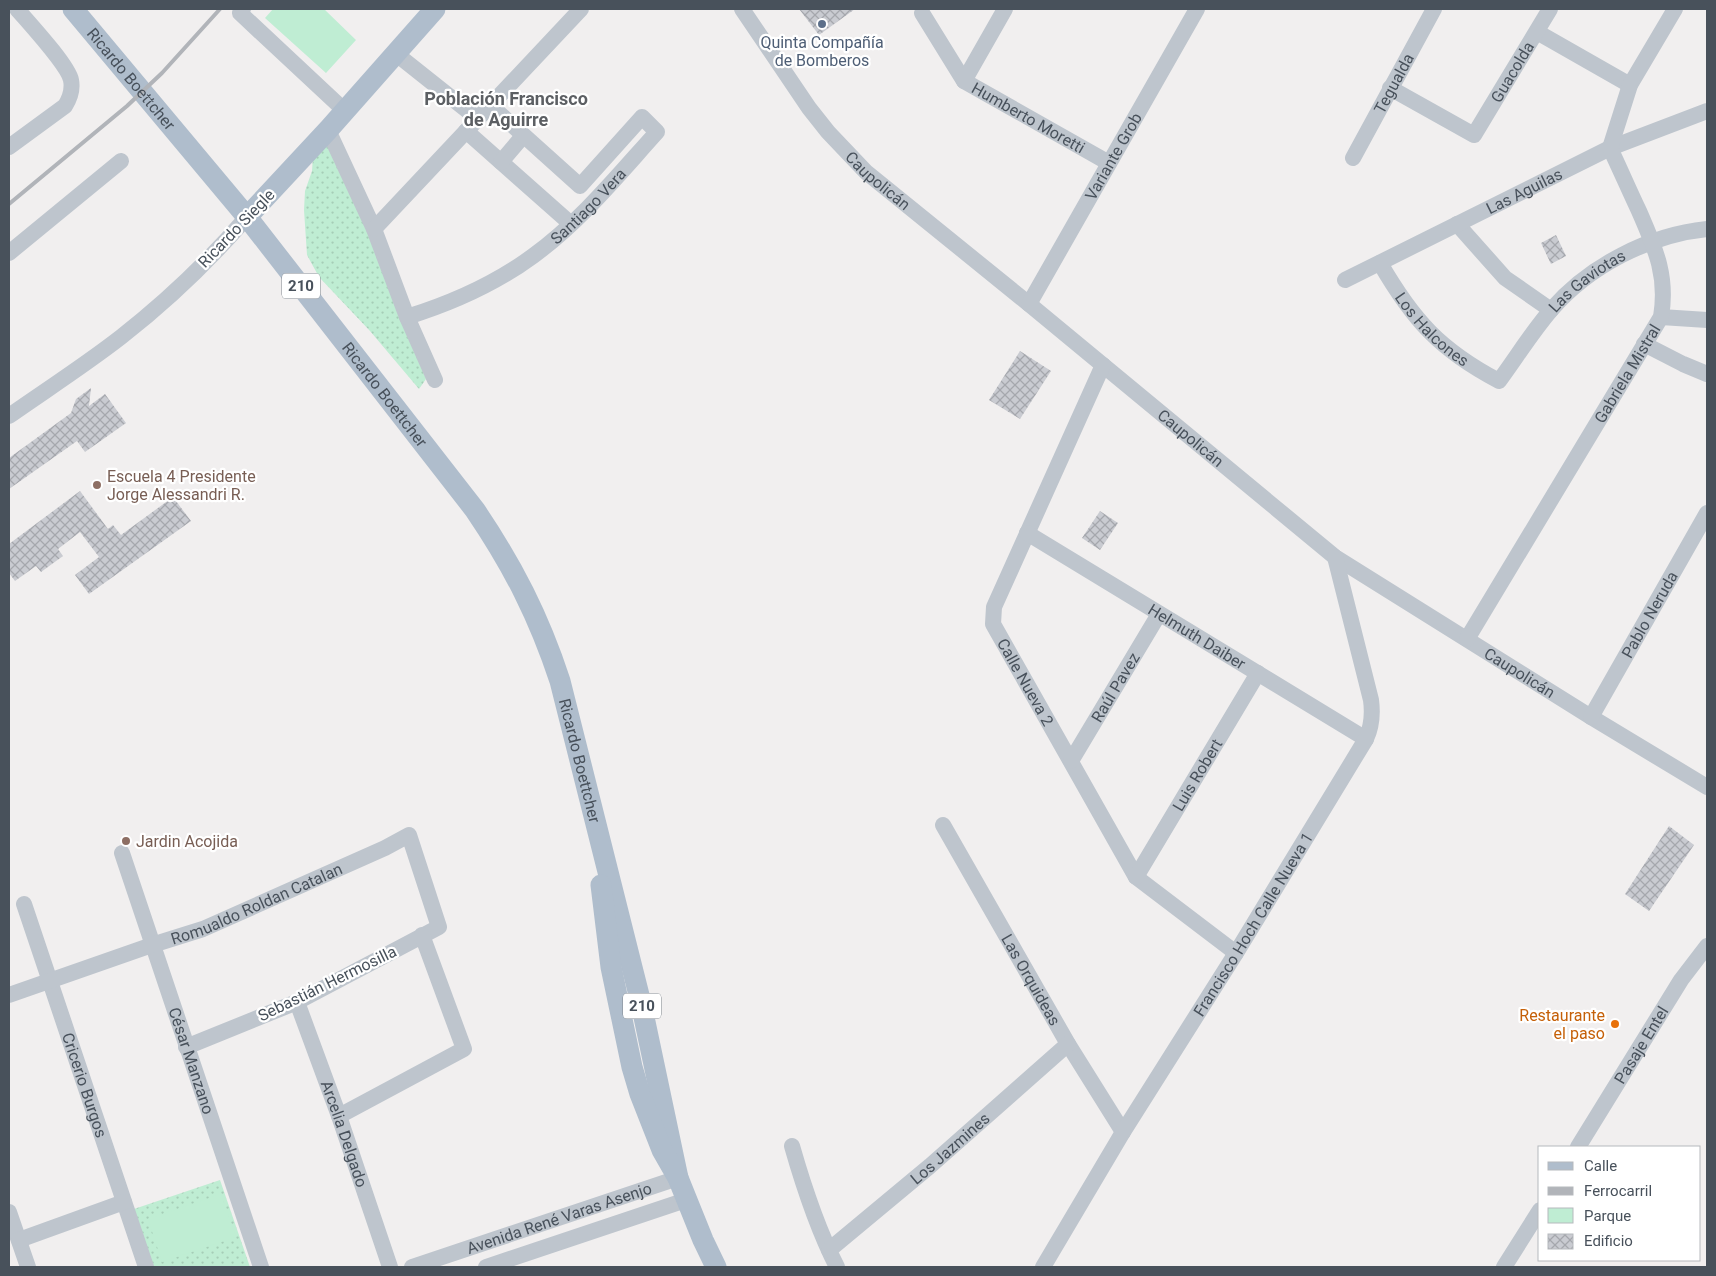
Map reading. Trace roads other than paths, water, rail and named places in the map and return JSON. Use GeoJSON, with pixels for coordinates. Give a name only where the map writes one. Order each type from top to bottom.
{"type":"FeatureCollection","features":[{"type":"Feature","properties":{"kind":"main road","name":"Ricardo Boettcher"},"geometry":{"type":"LineString","coordinates":[[73,9],[247,217],[475,510],[516,573],[548,644],[560,681],[598,836],[605,930],[616,994],[632,1067],[662,1150],[678,1178],[716,1267]]}},
{"type":"Feature","properties":{"kind":"main road","name":"Ricardo Siegle"},"geometry":{"type":"LineString","coordinates":[[247,217],[328,130],[435,9]]}},
{"type":"Feature","properties":{"kind":"street"},"geometry":{"type":"LineString","coordinates":[[9,147],[65,106],[72,90],[72,83],[66,68],[17,9]]}},
{"type":"Feature","properties":{"kind":"street"},"geometry":{"type":"LineString","coordinates":[[243,9],[240,13],[345,111]]}},
{"type":"Feature","properties":{"kind":"street"},"geometry":{"type":"LineString","coordinates":[[374,229],[581,9]]}},
{"type":"Feature","properties":{"kind":"street","name":"Caupolicán"},"geometry":{"type":"LineString","coordinates":[[742,9],[809,108],[848,155],[884,188],[1030,304],[1335,557],[1707,787]]}},
{"type":"Feature","properties":{"kind":"street"},"geometry":{"type":"LineString","coordinates":[[964,81],[1006,9]]}},
{"type":"Feature","properties":{"kind":"street","name":"Variante Grob"},"geometry":{"type":"LineString","coordinates":[[1030,304],[1197,9]]}},
{"type":"Feature","properties":{"kind":"street","name":"Tegualda"},"geometry":{"type":"LineString","coordinates":[[1353,158],[1434,9]]}},
{"type":"Feature","properties":{"kind":"street","name":"Guacolda"},"geometry":{"type":"LineString","coordinates":[[1390,88],[1474,135],[1550,9]]}},
{"type":"Feature","properties":{"kind":"street"},"geometry":{"type":"LineString","coordinates":[[1610,148],[1630,85],[1675,9]]}},
{"type":"Feature","properties":{"kind":"street","name":"Humberto Moretti"},"geometry":{"type":"LineString","coordinates":[[922,13],[964,81],[1109,163]]}},
{"type":"Feature","properties":{"kind":"street"},"geometry":{"type":"LineString","coordinates":[[1536,32],[1630,85]]}},
{"type":"Feature","properties":{"kind":"street"},"geometry":{"type":"LineString","coordinates":[[395,53],[478,119]]}},
{"type":"Feature","properties":{"kind":"street"},"geometry":{"type":"LineString","coordinates":[[491,106],[523,136],[501,162]]}},
{"type":"Feature","properties":{"kind":"street","name":"Las Aguilas"},"geometry":{"type":"LineString","coordinates":[[1345,280],[1610,148],[1707,111]]}},
{"type":"Feature","properties":{"kind":"street","name":"Santiago Vera"},"geometry":{"type":"LineString","coordinates":[[407,317],[434,308],[488,284],[533,256],[597,199],[657,132],[642,117],[580,186],[523,136]]}},
{"type":"Feature","properties":{"kind":"street"},"geometry":{"type":"LineString","coordinates":[[328,130],[374,229],[407,317],[434,380]]}},
{"type":"Feature","properties":{"kind":"street"},"geometry":{"type":"LineString","coordinates":[[466,131],[571,224]]}},
{"type":"Feature","properties":{"kind":"street","name":"Gabriela Mistral"},"geometry":{"type":"LineString","coordinates":[[1467,639],[1661,317],[1664,294],[1660,262],[1653,242],[1610,148]]}},
{"type":"Feature","properties":{"kind":"street"},"geometry":{"type":"LineString","coordinates":[[9,253],[121,161]]}},
{"type":"Feature","properties":{"kind":"street","name":"Ricardo Siegle"},"geometry":{"type":"LineString","coordinates":[[9,416],[120,338],[150,313],[208,259],[247,217]]}},
{"type":"Feature","properties":{"kind":"street"},"geometry":{"type":"LineString","coordinates":[[1457,224],[1505,278],[1551,310]]}},
{"type":"Feature","properties":{"kind":"street","name":"Las Gaviotas"},"geometry":{"type":"LineString","coordinates":[[1499,381],[1551,310],[1594,272],[1630,252],[1653,242],[1707,229]]}},
{"type":"Feature","properties":{"kind":"street","name":"Los Halcones"},"geometry":{"type":"LineString","coordinates":[[1380,263],[1401,298],[1427,330],[1461,359],[1499,381]]}},
{"type":"Feature","properties":{"kind":"street"},"geometry":{"type":"LineString","coordinates":[[1661,317],[1707,320]]}},
{"type":"Feature","properties":{"kind":"street"},"geometry":{"type":"LineString","coordinates":[[1644,344],[1707,374]]}},
{"type":"Feature","properties":{"kind":"street","name":"Calle Nueva 2"},"geometry":{"type":"LineString","coordinates":[[1103,365],[994,607],[993,624],[1136,877],[1236,953]]}},
{"type":"Feature","properties":{"kind":"street","name":"Pablo Neruda"},"geometry":{"type":"LineString","coordinates":[[1591,717],[1707,514]]}},
{"type":"Feature","properties":{"kind":"street","name":"Helmuth Daiber"},"geometry":{"type":"LineString","coordinates":[[1027,533],[1366,739]]}},
{"type":"Feature","properties":{"kind":"street","name":"Francisco Hoch Calle Nueva 1"},"geometry":{"type":"LineString","coordinates":[[1043,1267],[1123,1132],[1236,953],[1366,739],[1372,718],[1371,700],[1335,557]]}},
{"type":"Feature","properties":{"kind":"street","name":"Raúl Pavez"},"geometry":{"type":"LineString","coordinates":[[1072,761],[1159,614]]}},
{"type":"Feature","properties":{"kind":"street","name":"Luis Robert"},"geometry":{"type":"LineString","coordinates":[[1136,877],[1258,674]]}},
{"type":"Feature","properties":{"kind":"street","name":"Las Orquideas"},"geometry":{"type":"LineString","coordinates":[[943,825],[1068,1044],[1123,1132]]}},
{"type":"Feature","properties":{"kind":"street","name":"Romualdo Roldan Catalan"},"geometry":{"type":"LineString","coordinates":[[9,995],[203,929],[385,848],[409,835],[440,927]]}},
{"type":"Feature","properties":{"kind":"street","name":"César Manzano"},"geometry":{"type":"LineString","coordinates":[[122,853],[261,1267]]}},
{"type":"Feature","properties":{"kind":"street","name":"Cricerio Burgos"},"geometry":{"type":"LineString","coordinates":[[24,904],[146,1267]]}},
{"type":"Feature","properties":{"kind":"street","name":"Sebastián Hermosilla"},"geometry":{"type":"LineString","coordinates":[[186,1047],[297,1002],[440,927]]}},
{"type":"Feature","properties":{"kind":"street"},"geometry":{"type":"LineString","coordinates":[[338,1116],[464,1049],[422,935]]}},
{"type":"Feature","properties":{"kind":"street","name":"Pasaje Entel"},"geometry":{"type":"LineString","coordinates":[[1579,1146],[1681,980],[1707,946]]}},
{"type":"Feature","properties":{"kind":"street","name":"Arcelia Delgado"},"geometry":{"type":"LineString","coordinates":[[297,1002],[390,1267]]}},
{"type":"Feature","properties":{"kind":"street","name":"Los Jazmines"},"geometry":{"type":"LineString","coordinates":[[828,1250],[930,1166],[1068,1044]]}},
{"type":"Feature","properties":{"kind":"street"},"geometry":{"type":"LineString","coordinates":[[792,1146],[802,1181],[828,1250],[837,1267]]}},
{"type":"Feature","properties":{"kind":"street","name":"Avenida René Varas Asenjo"},"geometry":{"type":"LineString","coordinates":[[412,1267],[678,1178]]}},
{"type":"Feature","properties":{"kind":"street","name":"Avenida René Varas Asenjo"},"geometry":{"type":"LineString","coordinates":[[486,1267],[686,1200]]}},
{"type":"Feature","properties":{"kind":"street"},"geometry":{"type":"LineString","coordinates":[[19,1240],[124,1202]]}},
{"type":"Feature","properties":{"kind":"street"},"geometry":{"type":"LineString","coordinates":[[9,1212],[28,1267]]}},
{"type":"Feature","properties":{"kind":"street"},"geometry":{"type":"LineString","coordinates":[[1504,1267],[1538,1213]]}},
{"type":"Feature","properties":{"kind":"street"},"geometry":{"type":"LineString","coordinates":[[512,1234],[519,1256]]}},
{"type":"Feature","properties":{"kind":"railway"},"geometry":{"type":"LineString","coordinates":[[9,204],[127,106],[162,73],[220,9]]}},
{"type":"Feature","properties":{"kind":"place","name":"Quinta Compañía de Bomberos"},"geometry":{"type":"Point","coordinates":[822,24]}},
{"type":"Feature","properties":{"kind":"place","name":"Escuela 4 Presidente Jorge Alessandri R."},"geometry":{"type":"Point","coordinates":[97,485]}},
{"type":"Feature","properties":{"kind":"place","name":"Jardin Acojida"},"geometry":{"type":"Point","coordinates":[126,841]}},
{"type":"Feature","properties":{"kind":"place","name":"Restaurante el paso"},"geometry":{"type":"Point","coordinates":[1615,1024]}},
{"type":"Feature","properties":{"kind":"district","name":"Población Francisco de Aguirre"},"geometry":{"type":"Point","coordinates":[506,109]}}]}
